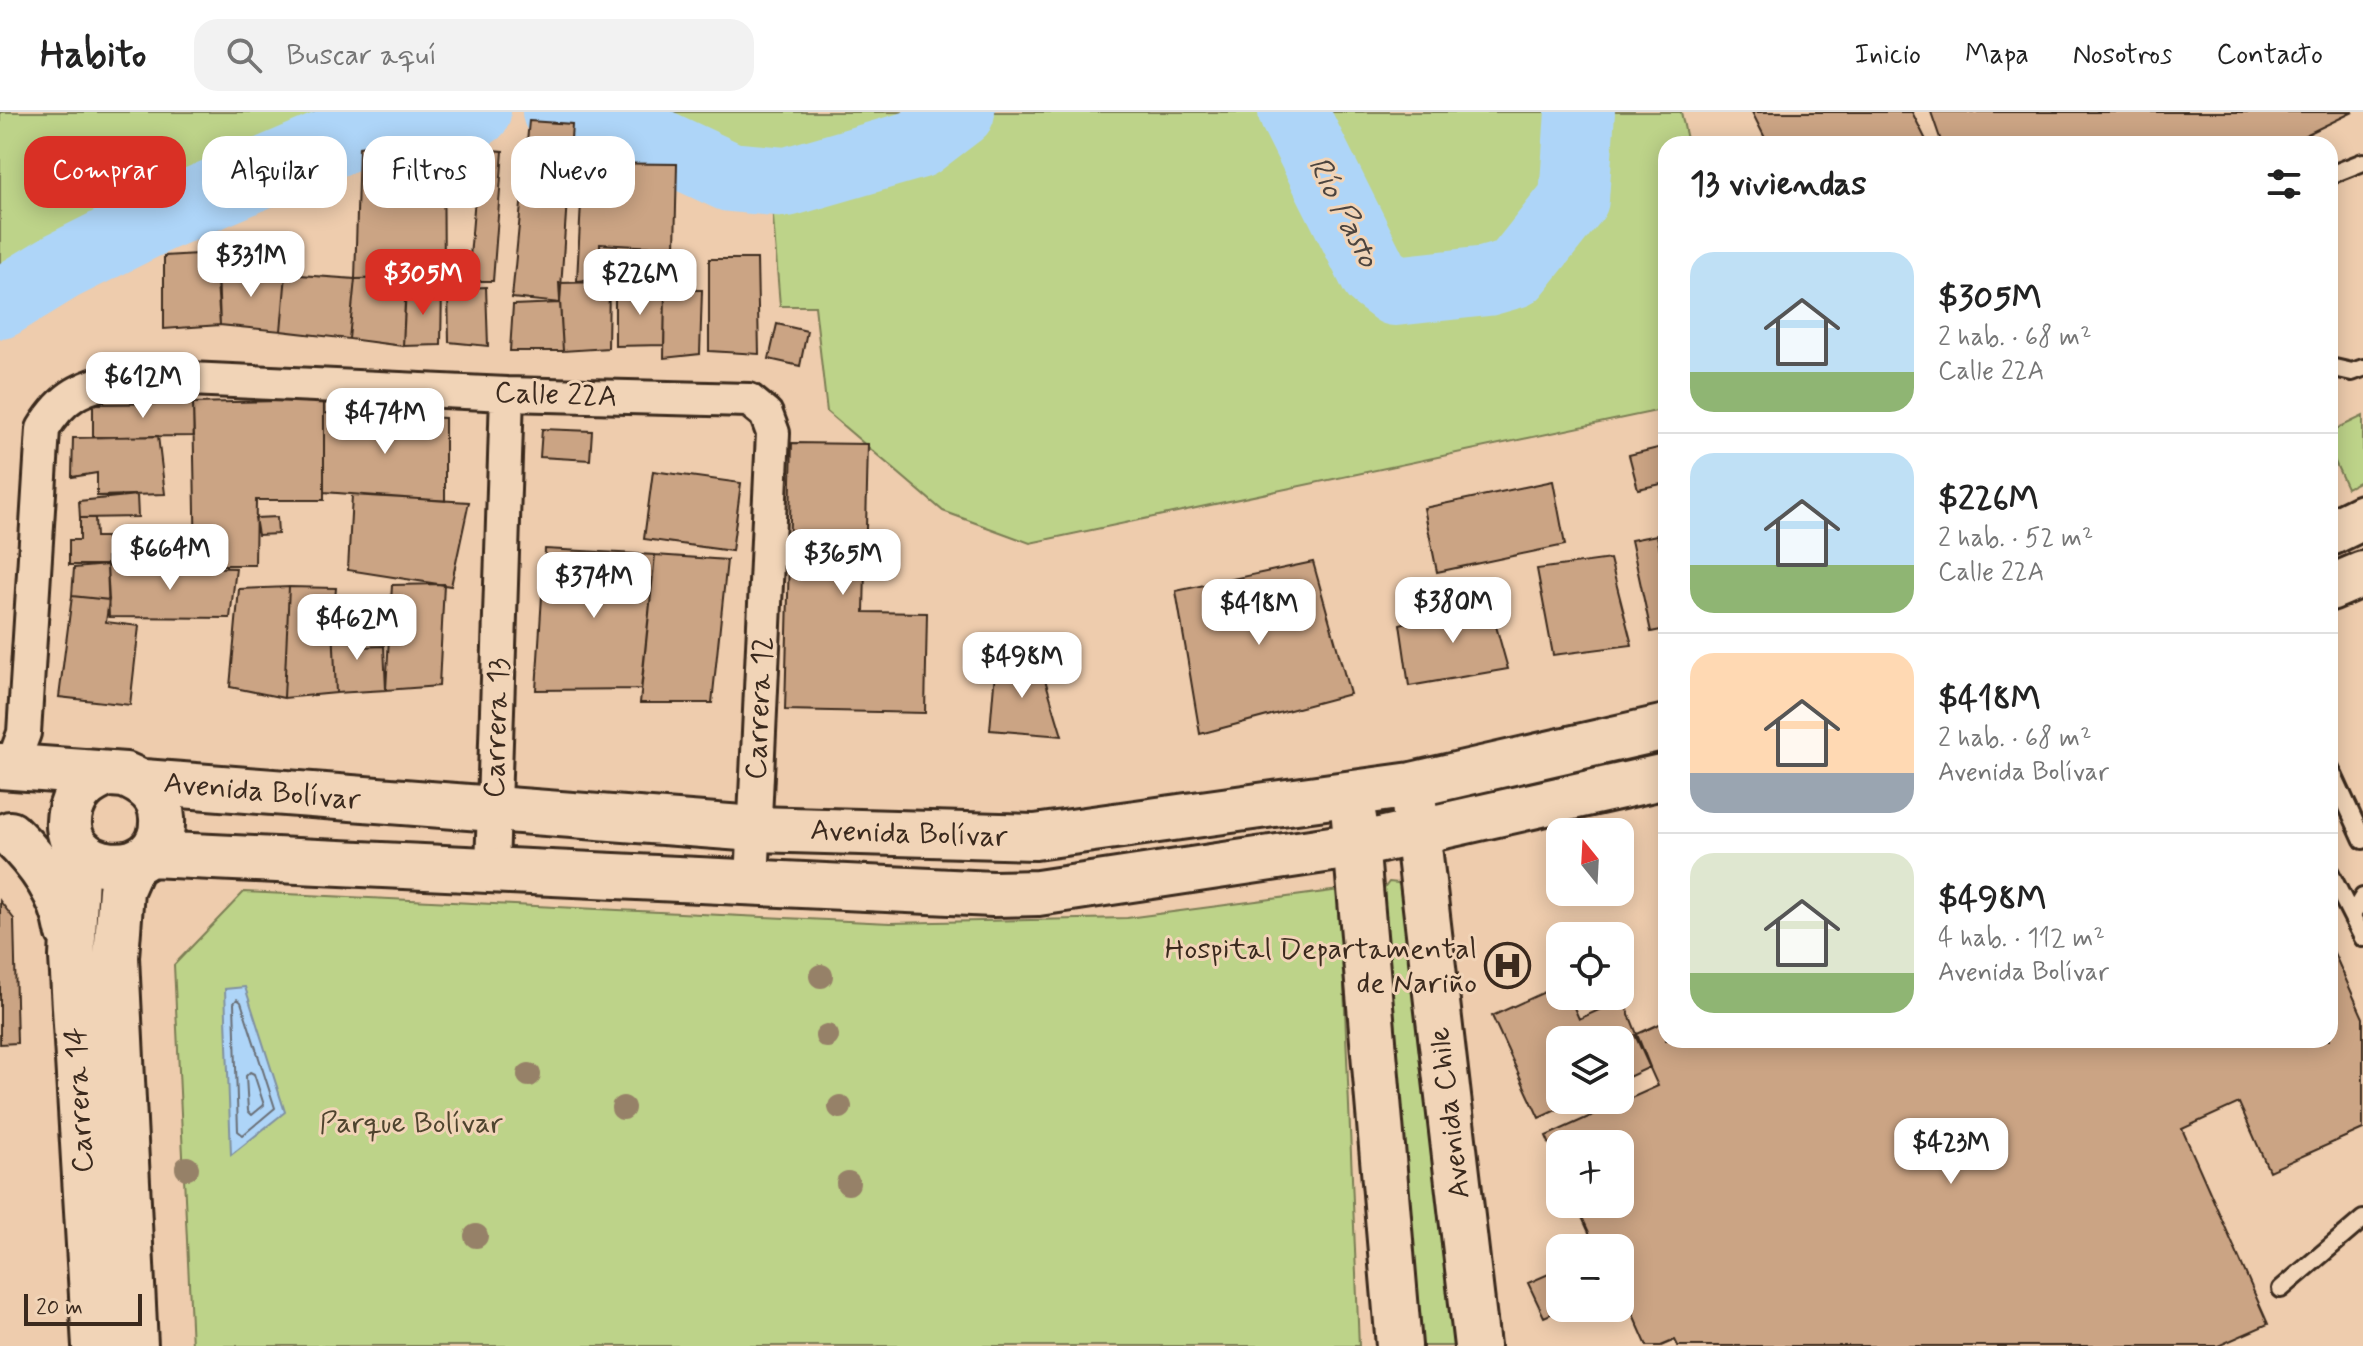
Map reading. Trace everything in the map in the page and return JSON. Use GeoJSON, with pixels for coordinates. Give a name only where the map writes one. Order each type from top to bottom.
{"type":"FeatureCollection","features":[{"type":"Feature","properties":{"kind":"main road"},"geometry":{"type":"LineString","coordinates":[[2338,585],[2363,574]]}},
{"type":"Feature","properties":{"kind":"main road","name":"Avenida Bolívar"},"geometry":{"type":"LineString","coordinates":[[5,767],[495,810],[755,829],[1035,837],[1412,785],[1658,729]]}},
{"type":"Feature","properties":{"kind":"main road","name":"Avenida Bolívar"},"geometry":{"type":"LineString","coordinates":[[141,860],[229,856],[1038,893],[1418,834],[1658,778]]}},
{"type":"Feature","properties":{"kind":"main road"},"geometry":{"type":"LineString","coordinates":[[5,833],[79,850],[106,867],[141,860],[161,832],[162,808],[124,779],[81,790],[73,803],[70,831],[79,850]]}},
{"type":"Feature","properties":{"kind":"main road","name":"Avenida Chile"},"geometry":{"type":"LineString","coordinates":[[1412,785],[1477,1346]]}},
{"type":"Feature","properties":{"kind":"main road"},"geometry":{"type":"LineString","coordinates":[[1351,795],[1358,845],[1399,1346]]}},
{"type":"Feature","properties":{"kind":"main road"},"geometry":{"type":"LineString","coordinates":[[5,833],[39,867],[56,894],[68,924],[72,957]]}},
{"type":"Feature","properties":{"kind":"main road","name":"Carrera 14"},"geometry":{"type":"LineString","coordinates":[[79,850],[72,957],[95,1346]]}},
{"type":"Feature","properties":{"kind":"main road"},"geometry":{"type":"LineString","coordinates":[[116,957],[131,920],[156,888],[189,866],[229,856]]}},
{"type":"Feature","properties":{"kind":"main road","name":"Carrera 14"},"geometry":{"type":"LineString","coordinates":[[135,1346],[116,957],[121,890],[141,860]]}},
{"type":"Feature","properties":{"kind":"street","name":"Calle 22A"},"geometry":{"type":"LineString","coordinates":[[5,767],[24,733],[43,429],[56,408],[78,390],[125,376],[507,394],[749,400]]}},
{"type":"Feature","properties":{"kind":"street","name":"Carrera 13"},"geometry":{"type":"LineString","coordinates":[[492,869],[507,394]]}},
{"type":"Feature","properties":{"kind":"street","name":"Carrera 12"},"geometry":{"type":"LineString","coordinates":[[749,400],[766,414],[773,433],[752,882]]}},
{"type":"Feature","properties":{"kind":"lane"},"geometry":{"type":"LineString","coordinates":[[2338,172],[2359,164],[2363,182]]}},
{"type":"Feature","properties":{"kind":"lane"},"geometry":{"type":"LineString","coordinates":[[2338,369],[2352,372],[2363,368]]}},
{"type":"Feature","properties":{"kind":"lane"},"geometry":{"type":"LineString","coordinates":[[2338,785],[2363,840]]}},
{"type":"Feature","properties":{"kind":"lane"},"geometry":{"type":"LineString","coordinates":[[2338,888],[2363,936]]}},
{"type":"Feature","properties":{"kind":"lane"},"geometry":{"type":"LineString","coordinates":[[2352,915],[2363,897]]}},
{"type":"Feature","properties":{"kind":"lane"},"geometry":{"type":"LineString","coordinates":[[2281,1289],[2363,1219]]}},
{"type":"Feature","properties":{"kind":"green space"},"geometry":{"type":"Polygon","coordinates":[[[0,112],[375,112],[317,136],[202,136],[202,184],[186,190],[186,136],[24,136],[24,208],[143,208],[0,289],[0,112]]]}},
{"type":"Feature","properties":{"kind":"green space"},"geometry":{"type":"Polygon","coordinates":[[[628,112],[945,112],[912,138],[787,173],[736,168],[628,112]]]}},
{"type":"Feature","properties":{"kind":"green space"},"geometry":{"type":"Polygon","coordinates":[[[979,112],[1283,112],[1357,267],[1394,300],[1523,279],[1571,221],[1594,160],[1595,112],[1681,112],[1686,136],[1658,136],[1658,411],[1030,543],[943,511],[827,412],[815,306],[780,306],[772,205],[905,155],[979,112]]]}},
{"type":"Feature","properties":{"kind":"green space"},"geometry":{"type":"Polygon","coordinates":[[[1299,112],[1563,112],[1552,203],[1501,264],[1387,283],[1299,112]]]}},
{"type":"Feature","properties":{"kind":"green space"},"geometry":{"type":"Polygon","coordinates":[[[2363,416],[2363,480],[2347,488],[2338,468],[2338,428],[2363,416]]]}},
{"type":"Feature","properties":{"kind":"green space"},"geometry":{"type":"Polygon","coordinates":[[[1389,882],[1398,883],[1403,892],[1462,1346],[1416,1346],[1383,890],[1389,882]]]}},
{"type":"Feature","properties":{"kind":"green space","name":"Parque Bolívar"},"geometry":{"type":"Polygon","coordinates":[[[1340,890],[1359,1346],[192,1346],[174,965],[244,892],[890,923],[1127,918],[1340,890]]]}},
{"type":"Feature","properties":{"kind":"water"},"geometry":{"type":"Polygon","coordinates":[[[245,987],[285,1112],[231,1155],[225,989],[245,987]]]}},
{"type":"Feature","properties":{"kind":"building"},"geometry":{"type":"Polygon","coordinates":[[[1752,112],[1912,112],[1924,136],[1764,136],[1752,112]]]}},
{"type":"Feature","properties":{"kind":"building"},"geometry":{"type":"Polygon","coordinates":[[[1931,112],[2353,112],[2304,136],[1939,136],[1931,112]]]}},
{"type":"Feature","properties":{"kind":"building"},"geometry":{"type":"Polygon","coordinates":[[[529,121],[572,124],[571,136],[528,136],[529,121]]]}},
{"type":"Feature","properties":{"kind":"building"},"geometry":{"type":"Polygon","coordinates":[[[359,147],[363,147],[363,208],[444,208],[444,277],[355,279],[359,147]]]}},
{"type":"Feature","properties":{"kind":"building"},"geometry":{"type":"Polygon","coordinates":[[[495,150],[503,151],[493,281],[468,281],[474,208],[495,208],[495,150]]]}},
{"type":"Feature","properties":{"kind":"building"},"geometry":{"type":"Polygon","coordinates":[[[635,164],[677,164],[675,248],[600,244],[600,279],[577,281],[581,208],[635,208],[635,164]]]}},
{"type":"Feature","properties":{"kind":"building"},"geometry":{"type":"Polygon","coordinates":[[[521,208],[566,208],[560,303],[512,298],[521,208]]]}},
{"type":"Feature","properties":{"kind":"building"},"geometry":{"type":"Polygon","coordinates":[[[215,253],[220,325],[164,329],[164,256],[215,253]]]}},
{"type":"Feature","properties":{"kind":"building"},"geometry":{"type":"Polygon","coordinates":[[[709,259],[757,259],[759,354],[709,351],[709,259]]]}},
{"type":"Feature","properties":{"kind":"building"},"geometry":{"type":"Polygon","coordinates":[[[218,269],[286,274],[281,331],[220,325],[218,269]]]}},
{"type":"Feature","properties":{"kind":"building"},"geometry":{"type":"Polygon","coordinates":[[[286,274],[355,279],[349,339],[281,331],[286,274]]]}},
{"type":"Feature","properties":{"kind":"building"},"geometry":{"type":"Polygon","coordinates":[[[406,278],[403,346],[349,339],[355,279],[406,278]]]}},
{"type":"Feature","properties":{"kind":"building"},"geometry":{"type":"Polygon","coordinates":[[[609,282],[608,348],[563,351],[559,283],[609,282]]]}},
{"type":"Feature","properties":{"kind":"building"},"geometry":{"type":"Polygon","coordinates":[[[406,287],[442,288],[441,345],[403,346],[406,287]]]}},
{"type":"Feature","properties":{"kind":"building"},"geometry":{"type":"Polygon","coordinates":[[[486,287],[488,346],[449,342],[448,289],[486,287]]]}},
{"type":"Feature","properties":{"kind":"building"},"geometry":{"type":"Polygon","coordinates":[[[615,288],[665,290],[664,345],[615,346],[615,288]]]}},
{"type":"Feature","properties":{"kind":"building"},"geometry":{"type":"Polygon","coordinates":[[[665,290],[702,290],[700,354],[664,358],[665,290]]]}},
{"type":"Feature","properties":{"kind":"building"},"geometry":{"type":"Polygon","coordinates":[[[560,303],[563,351],[510,351],[513,305],[560,303]]]}},
{"type":"Feature","properties":{"kind":"building"},"geometry":{"type":"Polygon","coordinates":[[[777,324],[807,331],[800,366],[769,359],[777,324]]]}},
{"type":"Feature","properties":{"kind":"building"},"geometry":{"type":"Polygon","coordinates":[[[324,400],[324,500],[256,500],[255,565],[196,565],[193,403],[324,400]]]}},
{"type":"Feature","properties":{"kind":"building"},"geometry":{"type":"Polygon","coordinates":[[[193,403],[194,436],[93,437],[93,404],[193,403]]]}},
{"type":"Feature","properties":{"kind":"building"},"geometry":{"type":"Polygon","coordinates":[[[324,413],[445,418],[445,501],[324,492],[324,413]]]}},
{"type":"Feature","properties":{"kind":"building"},"geometry":{"type":"Polygon","coordinates":[[[542,429],[592,431],[590,460],[540,457],[542,429]]]}},
{"type":"Feature","properties":{"kind":"building"},"geometry":{"type":"Polygon","coordinates":[[[158,436],[165,494],[97,496],[97,473],[72,477],[73,438],[158,436]]]}},
{"type":"Feature","properties":{"kind":"building"},"geometry":{"type":"Polygon","coordinates":[[[792,443],[868,444],[864,612],[927,613],[925,713],[785,710],[792,443]]]}},
{"type":"Feature","properties":{"kind":"building"},"geometry":{"type":"Polygon","coordinates":[[[1658,448],[1658,485],[1638,489],[1629,455],[1658,448]]]}},
{"type":"Feature","properties":{"kind":"building"},"geometry":{"type":"Polygon","coordinates":[[[653,471],[741,483],[732,551],[644,539],[653,471]]]}},
{"type":"Feature","properties":{"kind":"building"},"geometry":{"type":"Polygon","coordinates":[[[1553,481],[1565,545],[1437,572],[1424,508],[1553,481]]]}},
{"type":"Feature","properties":{"kind":"building"},"geometry":{"type":"Polygon","coordinates":[[[137,495],[138,517],[80,518],[79,501],[137,495]]]}},
{"type":"Feature","properties":{"kind":"building"},"geometry":{"type":"Polygon","coordinates":[[[352,495],[469,502],[451,586],[348,570],[352,495]]]}},
{"type":"Feature","properties":{"kind":"building"},"geometry":{"type":"Polygon","coordinates":[[[277,517],[278,534],[258,535],[255,518],[277,517]]]}},
{"type":"Feature","properties":{"kind":"building"},"geometry":{"type":"Polygon","coordinates":[[[80,518],[95,518],[96,537],[107,537],[107,565],[69,565],[69,540],[80,540],[80,518]]]}},
{"type":"Feature","properties":{"kind":"building"},"geometry":{"type":"Polygon","coordinates":[[[1657,535],[1658,631],[1651,632],[1631,540],[1657,535]]]}},
{"type":"Feature","properties":{"kind":"building"},"geometry":{"type":"Polygon","coordinates":[[[545,549],[655,555],[641,689],[536,690],[545,549]]]}},
{"type":"Feature","properties":{"kind":"building"},"geometry":{"type":"Polygon","coordinates":[[[655,555],[727,560],[712,703],[640,703],[655,555]]]}},
{"type":"Feature","properties":{"kind":"building"},"geometry":{"type":"Polygon","coordinates":[[[1610,559],[1632,645],[1553,655],[1537,569],[1610,559]]]}},
{"type":"Feature","properties":{"kind":"building"},"geometry":{"type":"Polygon","coordinates":[[[1313,562],[1350,694],[1200,734],[1176,591],[1313,562]]]}},
{"type":"Feature","properties":{"kind":"building"},"geometry":{"type":"Polygon","coordinates":[[[107,565],[236,568],[230,618],[109,617],[107,565]]]}},
{"type":"Feature","properties":{"kind":"building"},"geometry":{"type":"Polygon","coordinates":[[[107,565],[109,600],[72,596],[74,568],[107,565]]]}},
{"type":"Feature","properties":{"kind":"building"},"geometry":{"type":"Polygon","coordinates":[[[444,584],[439,686],[386,690],[392,585],[444,584]]]}},
{"type":"Feature","properties":{"kind":"building"},"geometry":{"type":"Polygon","coordinates":[[[289,587],[284,698],[230,687],[239,589],[289,587]]]}},
{"type":"Feature","properties":{"kind":"building"},"geometry":{"type":"Polygon","coordinates":[[[289,587],[336,588],[333,625],[336,693],[284,698],[289,587]]]}},
{"type":"Feature","properties":{"kind":"building"},"geometry":{"type":"Polygon","coordinates":[[[72,596],[109,600],[106,622],[139,626],[130,705],[59,697],[72,596]]]}},
{"type":"Feature","properties":{"kind":"building"},"geometry":{"type":"Polygon","coordinates":[[[1489,601],[1508,669],[1409,686],[1400,624],[1489,601]]]}},
{"type":"Feature","properties":{"kind":"building"},"geometry":{"type":"Polygon","coordinates":[[[358,623],[359,647],[384,646],[386,690],[336,693],[333,625],[358,623]]]}},
{"type":"Feature","properties":{"kind":"building"},"geometry":{"type":"Polygon","coordinates":[[[996,660],[1040,663],[1062,736],[990,730],[996,660]]]}},
{"type":"Feature","properties":{"kind":"building"},"geometry":{"type":"Polygon","coordinates":[[[0,901],[14,919],[17,1043],[0,1044],[0,901]]]}},
{"type":"Feature","properties":{"kind":"building","name":"Hospital Departamental de Nariño"},"geometry":{"type":"Polygon","coordinates":[[[2338,962],[2363,1018],[2363,1129],[2269,1171],[2239,1103],[2182,1129],[2268,1324],[2218,1346],[1678,1346],[1675,1340],[1661,1346],[1647,1346],[1634,1317],[1634,1234],[1590,1234],[1582,1218],[1634,1218],[1634,1130],[1559,1130],[1595,1114],[1634,1114],[1634,1097],[1658,1086],[1635,1035],[1658,1025],[1658,1048],[2338,1048],[2338,962]]]}},
{"type":"Feature","properties":{"kind":"building"},"geometry":{"type":"Polygon","coordinates":[[[1546,991],[1546,1010],[1575,1010],[1579,1019],[1599,1010],[1627,1010],[1634,1026],[1546,1026],[1548,1114],[1539,1118],[1492,1016],[1546,991]]]}},
{"type":"Feature","properties":{"kind":"building"},"geometry":{"type":"Polygon","coordinates":[[[1634,1027],[1650,1067],[1634,1074],[1634,1027]]]}},
{"type":"Feature","properties":{"kind":"building"},"geometry":{"type":"Polygon","coordinates":[[[1546,1275],[1546,1316],[1544,1317],[1528,1283],[1546,1275]]]}},
{"type":"Feature","properties":{"kind":"waterway","name":"Río Pasto"},"geometry":{"type":"LineString","coordinates":[[0,304],[62,266],[160,217],[360,131],[476,112]]}},
{"type":"Feature","properties":{"kind":"waterway","name":"Río Pasto"},"geometry":{"type":"LineString","coordinates":[[557,112],[617,124],[730,177],[787,182],[918,144],[960,112]]}},
{"type":"Feature","properties":{"kind":"waterway","name":"Río Pasto"},"geometry":{"type":"LineString","coordinates":[[1293,112],[1375,276],[1395,291],[1487,281],[1515,273],[1574,199],[1580,112]]}},
{"type":"Feature","properties":{"kind":"place","name":"Hospital Departamental de Nariño"},"geometry":{"type":"Point","coordinates":[1508,966]}}]}
